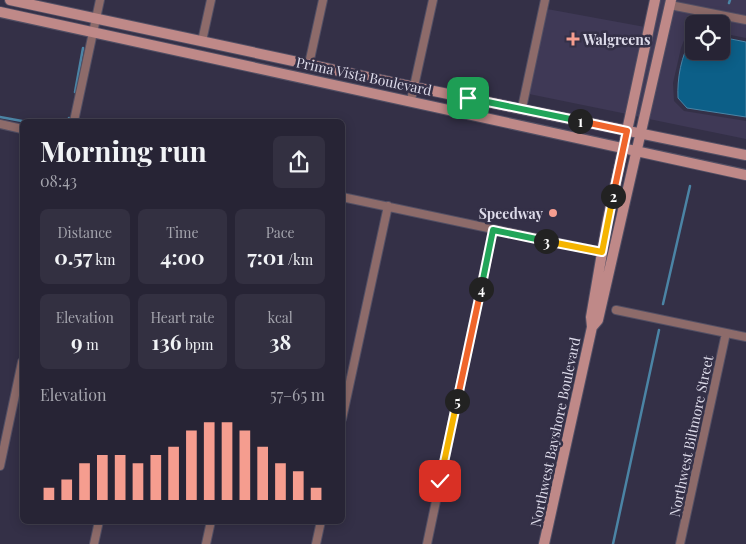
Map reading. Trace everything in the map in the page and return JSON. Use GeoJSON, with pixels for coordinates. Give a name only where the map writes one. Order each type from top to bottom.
{"type":"FeatureCollection","features":[{"type":"Feature","properties":{"kind":"main road","name":"Prima Vista Boulevard"},"geometry":{"type":"LineString","coordinates":[[10,0],[414,87],[746,155]]}},
{"type":"Feature","properties":{"kind":"main road","name":"Northwest Bayshore Boulevard"},"geometry":{"type":"LineString","coordinates":[[544,544],[592,327],[591,317],[602,252],[655,0]]}},
{"type":"Feature","properties":{"kind":"main road","name":"Northwest Bayshore Boulevard"},"geometry":{"type":"LineString","coordinates":[[592,327],[598,320],[671,3]]}},
{"type":"Feature","properties":{"kind":"main road","name":"Prima Vista Boulevard"},"geometry":{"type":"LineString","coordinates":[[0,12],[411,100],[623,149],[746,175]]}},
{"type":"Feature","properties":{"kind":"street"},"geometry":{"type":"LineString","coordinates":[[74,119],[100,0]]}},
{"type":"Feature","properties":{"kind":"street"},"geometry":{"type":"LineString","coordinates":[[202,40],[211,0]]}},
{"type":"Feature","properties":{"kind":"street"},"geometry":{"type":"LineString","coordinates":[[309,64],[323,0]]}},
{"type":"Feature","properties":{"kind":"street"},"geometry":{"type":"LineString","coordinates":[[411,100],[433,0]]}},
{"type":"Feature","properties":{"kind":"street"},"geometry":{"type":"LineString","coordinates":[[522,108],[545,0]]}},
{"type":"Feature","properties":{"kind":"street"},"geometry":{"type":"LineString","coordinates":[[671,3],[746,20]]}},
{"type":"Feature","properties":{"kind":"street"},"geometry":{"type":"LineString","coordinates":[[0,124],[20,129]]}},
{"type":"Feature","properties":{"kind":"street"},"geometry":{"type":"LineString","coordinates":[[345,198],[602,252]]}},
{"type":"Feature","properties":{"kind":"street"},"geometry":{"type":"LineString","coordinates":[[345,405],[388,206]]}},
{"type":"Feature","properties":{"kind":"street"},"geometry":{"type":"LineString","coordinates":[[427,544],[493,230]]}},
{"type":"Feature","properties":{"kind":"street"},"geometry":{"type":"LineString","coordinates":[[616,310],[746,337]]}},
{"type":"Feature","properties":{"kind":"street","name":"Northwest Biltmore Street"},"geometry":{"type":"LineString","coordinates":[[680,544],[726,333]]}},
{"type":"Feature","properties":{"kind":"street"},"geometry":{"type":"LineString","coordinates":[[0,466],[20,371]]}},
{"type":"Feature","properties":{"kind":"street"},"geometry":{"type":"LineString","coordinates":[[94,544],[98,524]]}},
{"type":"Feature","properties":{"kind":"street"},"geometry":{"type":"LineString","coordinates":[[206,544],[210,524]]}},
{"type":"Feature","properties":{"kind":"street"},"geometry":{"type":"LineString","coordinates":[[316,544],[319,524]]}},
{"type":"Feature","properties":{"kind":"shaded area"},"geometry":{"type":"Polygon","coordinates":[[[659,0],[667,0],[641,117],[635,116],[659,0]]]}},
{"type":"Feature","properties":{"kind":"shaded area"},"geometry":{"type":"Polygon","coordinates":[[[675,0],[746,0],[746,38],[730,35],[730,15],[685,15],[685,38],[673,83],[674,101],[684,111],[746,121],[746,139],[649,119],[675,0]]]}},
{"type":"Feature","properties":{"kind":"shaded area"},"geometry":{"type":"Polygon","coordinates":[[[547,9],[645,27],[627,114],[529,94],[547,9]]]}},
{"type":"Feature","properties":{"kind":"water"},"geometry":{"type":"Polygon","coordinates":[[[730,39],[746,42],[746,117],[687,108],[678,98],[681,67],[685,52],[685,60],[730,60],[730,39]]]}},
{"type":"Feature","properties":{"kind":"waterway"},"geometry":{"type":"LineString","coordinates":[[75,92],[83,48]]}},
{"type":"Feature","properties":{"kind":"waterway"},"geometry":{"type":"LineString","coordinates":[[0,117],[20,121]]}},
{"type":"Feature","properties":{"kind":"waterway"},"geometry":{"type":"LineString","coordinates":[[663,304],[690,186]]}},
{"type":"Feature","properties":{"kind":"waterway"},"geometry":{"type":"LineString","coordinates":[[613,544],[659,330]]}},
{"type":"Feature","properties":{"kind":"place","name":"Walgreens"},"geometry":{"type":"Point","coordinates":[573,39]}},
{"type":"Feature","properties":{"kind":"place","name":"Speedway"},"geometry":{"type":"Point","coordinates":[553,213]}},
{"type":"Feature","properties":{"kind":"route"},"geometry":{"type":"LineString","coordinates":[[440,481],[493,230],[602,252],[627,131],[468,98]]}}]}
